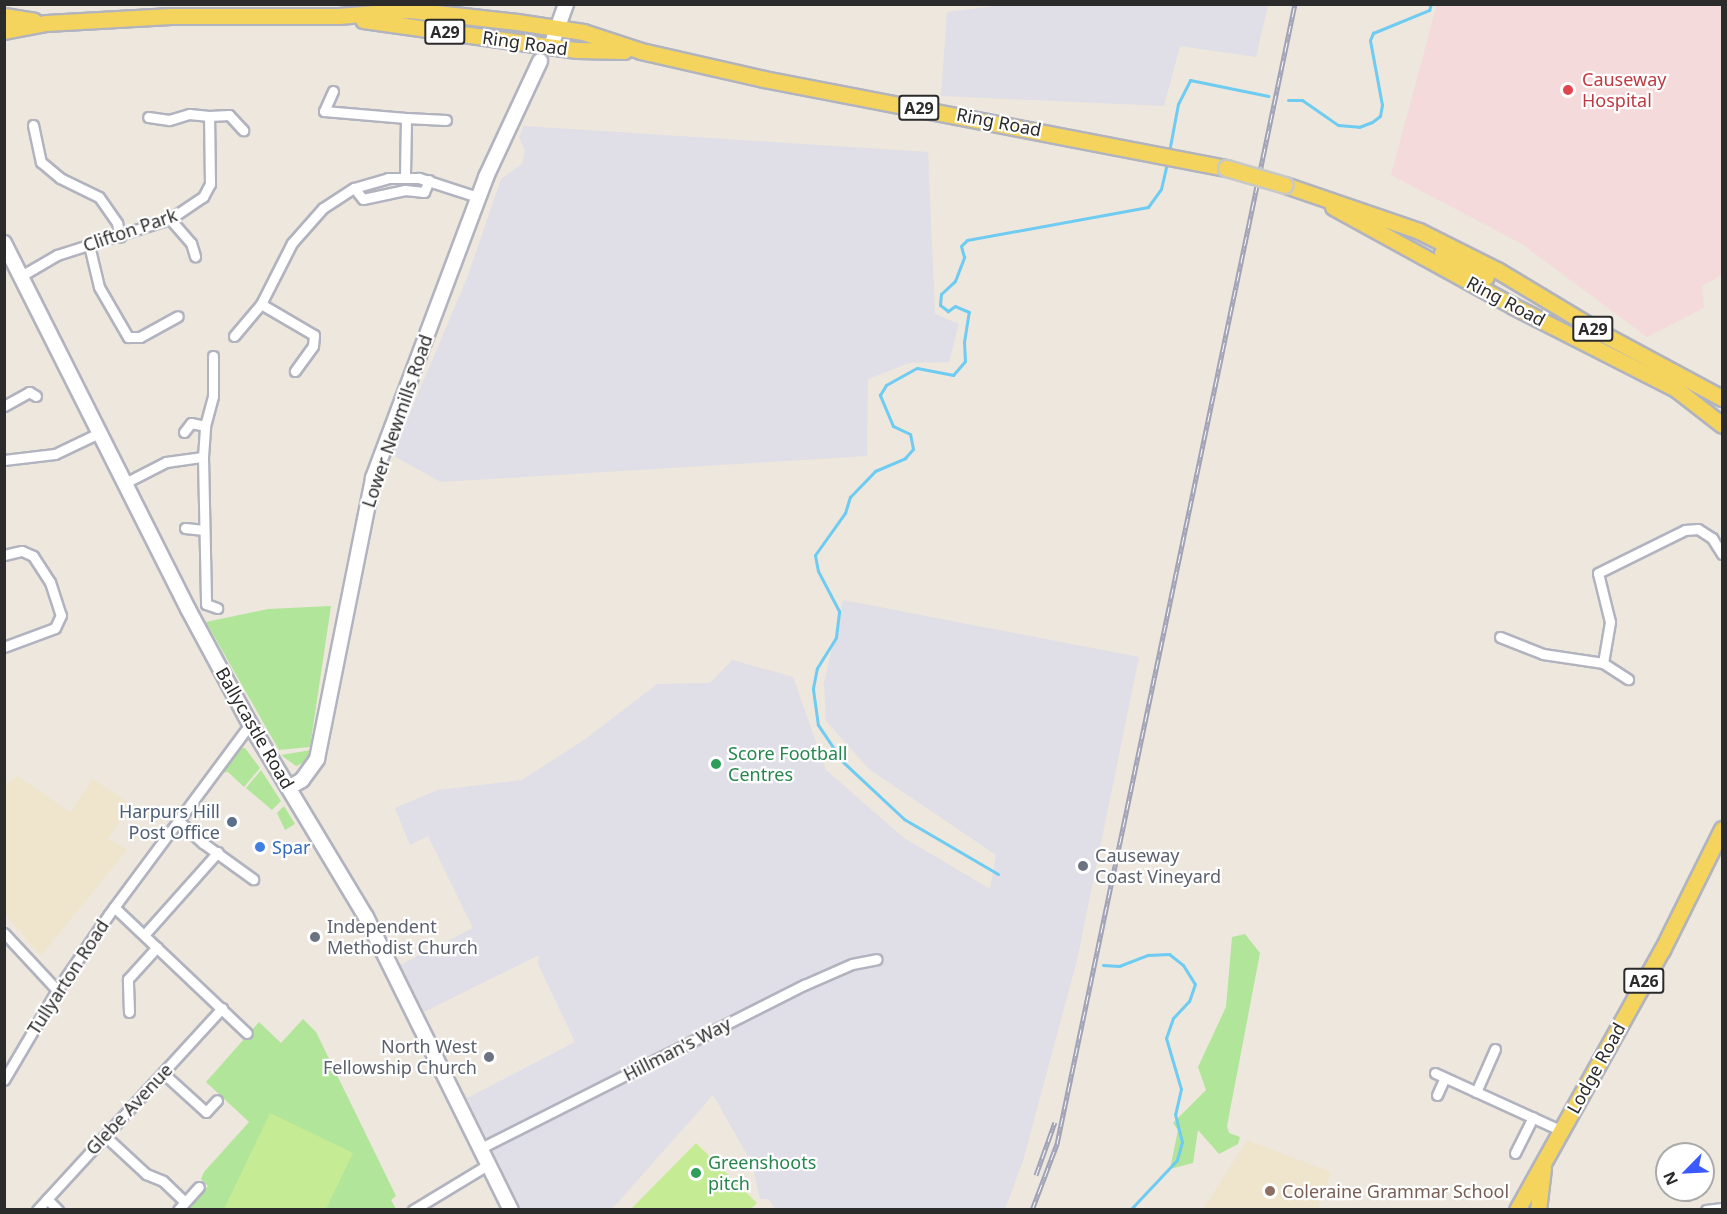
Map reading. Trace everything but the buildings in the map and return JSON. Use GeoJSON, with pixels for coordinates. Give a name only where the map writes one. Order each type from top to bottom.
{"type":"FeatureCollection","features":[{"type":"Feature","properties":{"kind":"main road"},"geometry":{"type":"LineString","coordinates":[[550,46],[566,4]]}},
{"type":"Feature","properties":{"kind":"main road","name":"Ring Road"},"geometry":{"type":"LineString","coordinates":[[4,31],[46,23],[171,16],[339,16],[409,10],[557,28],[641,51],[764,79],[1177,156],[1285,185],[1419,231],[1472,257],[1605,336],[1722,398]]}},
{"type":"Feature","properties":{"kind":"main road","name":"Ring Road"},"geometry":{"type":"LineString","coordinates":[[4,16],[46,23]]}},
{"type":"Feature","properties":{"kind":"main road","name":"Ring Road"},"geometry":{"type":"LineString","coordinates":[[339,16],[550,46],[641,51]]}},
{"type":"Feature","properties":{"kind":"main road","name":"Lower Newmills Road"},"geometry":{"type":"LineString","coordinates":[[290,787],[302,780],[317,759],[374,478],[478,197],[540,61]]}},
{"type":"Feature","properties":{"kind":"main road","name":"Ring Road"},"geometry":{"type":"LineString","coordinates":[[1319,198],[1513,306],[1676,389],[1722,424]]}},
{"type":"Feature","properties":{"kind":"main road"},"geometry":{"type":"LineString","coordinates":[[1348,205],[1486,277]]}},
{"type":"Feature","properties":{"kind":"main road","name":"Ballycastle Road"},"geometry":{"type":"LineString","coordinates":[[4,243],[99,433],[250,724],[290,787],[366,917],[511,1209]]}},
{"type":"Feature","properties":{"kind":"main road","name":"Lodge Road"},"geometry":{"type":"LineString","coordinates":[[1517,1209],[1543,1168],[1722,829]]}},
{"type":"Feature","properties":{"kind":"main road","name":"A26"},"geometry":{"type":"LineString","coordinates":[[1538,1209],[1543,1168]]}},
{"type":"Feature","properties":{"kind":"street"},"geometry":{"type":"LineString","coordinates":[[333,91],[324,111],[446,120]]}},
{"type":"Feature","properties":{"kind":"street"},"geometry":{"type":"LineString","coordinates":[[148,117],[169,120],[189,114],[229,115],[243,130]]}},
{"type":"Feature","properties":{"kind":"street","name":"Clifton Park"},"geometry":{"type":"LineString","coordinates":[[21,276],[57,255],[120,237],[170,219],[198,202],[210,184],[209,116]]}},
{"type":"Feature","properties":{"kind":"street"},"geometry":{"type":"LineString","coordinates":[[405,178],[406,118]]}},
{"type":"Feature","properties":{"kind":"street"},"geometry":{"type":"LineString","coordinates":[[33,124],[41,162],[60,178],[99,197],[113,215],[120,237]]}},
{"type":"Feature","properties":{"kind":"street"},"geometry":{"type":"LineString","coordinates":[[234,336],[261,304],[292,243],[323,208],[354,188],[370,182],[405,178],[429,180],[478,197]]}},
{"type":"Feature","properties":{"kind":"street"},"geometry":{"type":"LineString","coordinates":[[354,188],[363,199],[405,190],[424,192],[429,180]]}},
{"type":"Feature","properties":{"kind":"street"},"geometry":{"type":"LineString","coordinates":[[170,219],[191,243],[195,256]]}},
{"type":"Feature","properties":{"kind":"street"},"geometry":{"type":"LineString","coordinates":[[89,245],[99,287],[128,337],[140,337],[178,316]]}},
{"type":"Feature","properties":{"kind":"street"},"geometry":{"type":"LineString","coordinates":[[261,304],[314,335],[313,346],[295,371]]}},
{"type":"Feature","properties":{"kind":"street"},"geometry":{"type":"LineString","coordinates":[[213,356],[213,396],[205,426],[203,457],[206,604],[216,608]]}},
{"type":"Feature","properties":{"kind":"street"},"geometry":{"type":"LineString","coordinates":[[4,406],[29,392],[36,396]]}},
{"type":"Feature","properties":{"kind":"street"},"geometry":{"type":"LineString","coordinates":[[184,432],[191,423],[205,426]]}},
{"type":"Feature","properties":{"kind":"street"},"geometry":{"type":"LineString","coordinates":[[4,460],[55,454],[99,433]]}},
{"type":"Feature","properties":{"kind":"street"},"geometry":{"type":"LineString","coordinates":[[125,483],[166,462],[203,457]]}},
{"type":"Feature","properties":{"kind":"street"},"geometry":{"type":"LineString","coordinates":[[185,528],[204,530]]}},
{"type":"Feature","properties":{"kind":"street"},"geometry":{"type":"LineString","coordinates":[[1603,663],[1610,622],[1598,573],[1685,530],[1698,530],[1712,538],[1722,554]]}},
{"type":"Feature","properties":{"kind":"street"},"geometry":{"type":"LineString","coordinates":[[4,555],[22,551],[33,556],[50,582],[61,615],[55,628],[4,647]]}},
{"type":"Feature","properties":{"kind":"street"},"geometry":{"type":"LineString","coordinates":[[1500,637],[1543,654],[1603,663],[1628,679]]}},
{"type":"Feature","properties":{"kind":"street","name":"Tullyarton Road"},"geometry":{"type":"LineString","coordinates":[[4,1080],[57,990],[114,907],[250,724]]}},
{"type":"Feature","properties":{"kind":"street"},"geometry":{"type":"LineString","coordinates":[[178,820],[202,843],[218,852],[253,879]]}},
{"type":"Feature","properties":{"kind":"street"},"geometry":{"type":"LineString","coordinates":[[144,935],[218,852]]}},
{"type":"Feature","properties":{"kind":"street"},"geometry":{"type":"LineString","coordinates":[[114,907],[247,1033]]}},
{"type":"Feature","properties":{"kind":"street"},"geometry":{"type":"LineString","coordinates":[[4,933],[57,990]]}},
{"type":"Feature","properties":{"kind":"street"},"geometry":{"type":"LineString","coordinates":[[129,1012],[128,980],[157,947]]}},
{"type":"Feature","properties":{"kind":"street","name":"Hillman's Way"},"geometry":{"type":"LineString","coordinates":[[481,1148],[804,985],[852,964],[877,959]]}},
{"type":"Feature","properties":{"kind":"street","name":"Glebe Avenue"},"geometry":{"type":"LineString","coordinates":[[37,1209],[222,1008]]}},
{"type":"Feature","properties":{"kind":"street"},"geometry":{"type":"LineString","coordinates":[[1476,1092],[1495,1049]]}},
{"type":"Feature","properties":{"kind":"street"},"geometry":{"type":"LineString","coordinates":[[163,1073],[206,1112],[217,1100]]}},
{"type":"Feature","properties":{"kind":"street"},"geometry":{"type":"LineString","coordinates":[[1435,1073],[1562,1131]]}},
{"type":"Feature","properties":{"kind":"street"},"geometry":{"type":"LineString","coordinates":[[1437,1095],[1444,1079]]}},
{"type":"Feature","properties":{"kind":"street"},"geometry":{"type":"LineString","coordinates":[[1515,1154],[1533,1117]]}},
{"type":"Feature","properties":{"kind":"street"},"geometry":{"type":"LineString","coordinates":[[105,1136],[146,1174],[163,1181],[181,1206],[200,1187]]}},
{"type":"Feature","properties":{"kind":"street"},"geometry":{"type":"LineString","coordinates":[[413,1209],[489,1164]]}},
{"type":"Feature","properties":{"kind":"street"},"geometry":{"type":"LineString","coordinates":[[47,1199],[58,1209]]}},
{"type":"Feature","properties":{"kind":"street"},"geometry":{"type":"LineString","coordinates":[[1706,1209],[1722,1208]]}},
{"type":"Feature","properties":{"kind":"shaded area","name":"Causeway Hospital"},"geometry":{"type":"Polygon","coordinates":[[[1437,4],[1722,5],[1722,275],[1702,286],[1704,308],[1647,337],[1522,244],[1391,175],[1437,4]]]}},
{"type":"Feature","properties":{"kind":"shaded area"},"geometry":{"type":"Polygon","coordinates":[[[1004,5],[1268,5],[1256,57],[1180,46],[1164,106],[941,96],[947,12],[1004,5]]]}},
{"type":"Feature","properties":{"kind":"shaded area"},"geometry":{"type":"Polygon","coordinates":[[[524,126],[928,152],[935,314],[959,324],[949,362],[909,363],[868,379],[867,456],[441,482],[392,455],[467,278],[501,179],[522,164],[525,151],[519,137],[524,126]]]}},
{"type":"Feature","properties":{"kind":"shaded area"},"geometry":{"type":"Polygon","coordinates":[[[843,600],[1139,657],[1077,960],[1023,1161],[1005,1209],[775,1209],[768,1199],[760,1199],[752,1163],[713,1095],[612,1209],[521,1209],[467,1098],[575,1042],[538,964],[539,955],[424,1012],[400,965],[473,928],[428,836],[410,845],[395,808],[438,790],[522,780],[587,738],[657,684],[710,683],[732,660],[793,677],[826,770],[904,838],[990,889],[996,855],[869,769],[826,721],[824,683],[843,600]]]}},
{"type":"Feature","properties":{"kind":"shaded area"},"geometry":{"type":"Polygon","coordinates":[[[18,776],[70,812],[93,779],[132,805],[108,838],[127,850],[41,956],[5,914],[5,784],[18,776]]]}},
{"type":"Feature","properties":{"kind":"shaded area","name":"Coleraine Grammar School"},"geometry":{"type":"Polygon","coordinates":[[[1247,1140],[1331,1172],[1318,1209],[1203,1209],[1247,1140]]]}},
{"type":"Feature","properties":{"kind":"green space"},"geometry":{"type":"Polygon","coordinates":[[[331,606],[310,747],[279,750],[206,622],[268,609],[331,606]]]}},
{"type":"Feature","properties":{"kind":"green space"},"geometry":{"type":"Polygon","coordinates":[[[240,748],[245,748],[260,768],[244,787],[228,772],[219,773],[240,748]]]}},
{"type":"Feature","properties":{"kind":"green space"},"geometry":{"type":"Polygon","coordinates":[[[311,750],[305,762],[296,766],[281,755],[311,750]]]}},
{"type":"Feature","properties":{"kind":"green space"},"geometry":{"type":"Polygon","coordinates":[[[261,770],[281,801],[272,810],[246,788],[261,770]]]}},
{"type":"Feature","properties":{"kind":"green space"},"geometry":{"type":"Polygon","coordinates":[[[284,806],[295,824],[285,830],[277,813],[284,806]]]}},
{"type":"Feature","properties":{"kind":"green space"},"geometry":{"type":"Polygon","coordinates":[[[1245,934],[1260,953],[1227,1126],[1229,1133],[1240,1137],[1238,1144],[1219,1154],[1198,1130],[1193,1163],[1170,1169],[1178,1130],[1173,1123],[1206,1090],[1198,1067],[1226,1007],[1232,937],[1245,934]]]}},
{"type":"Feature","properties":{"kind":"green space"},"geometry":{"type":"Polygon","coordinates":[[[303,1019],[316,1032],[396,1196],[391,1200],[396,1209],[186,1210],[208,1186],[201,1179],[204,1172],[249,1122],[206,1082],[259,1022],[281,1043],[303,1019]]]}},
{"type":"Feature","properties":{"kind":"green space"},"geometry":{"type":"Polygon","coordinates":[[[270,1113],[353,1153],[326,1209],[224,1209],[270,1113]]]}},
{"type":"Feature","properties":{"kind":"green space","name":"Greenshoots pitch"},"geometry":{"type":"Polygon","coordinates":[[[696,1143],[757,1203],[751,1209],[631,1209],[696,1143]]]}},
{"type":"Feature","properties":{"kind":"waterway"},"geometry":{"type":"LineString","coordinates":[[1288,100],[1302,100],[1338,125],[1359,127],[1372,122],[1380,116],[1382,105],[1370,40],[1373,33],[1429,10],[1431,4]]}},
{"type":"Feature","properties":{"kind":"waterway"},"geometry":{"type":"LineString","coordinates":[[1169,152],[1178,104],[1190,80],[1268,96]]}},
{"type":"Feature","properties":{"kind":"waterway"},"geometry":{"type":"LineString","coordinates":[[998,874],[904,819],[843,762],[818,725],[813,688],[817,668],[836,637],[839,611],[818,571],[815,555],[845,513],[850,497],[875,471],[905,458],[913,449],[910,434],[893,426],[880,395],[886,385],[917,368],[953,375],[965,361],[964,342],[969,312],[955,306],[948,311],[940,305],[941,294],[955,281],[964,257],[961,246],[967,240],[1148,207],[1161,189],[1167,162]]}},
{"type":"Feature","properties":{"kind":"waterway"},"geometry":{"type":"LineString","coordinates":[[1103,965],[1119,966],[1148,955],[1169,954],[1183,965],[1195,984],[1189,1001],[1173,1018],[1166,1038],[1181,1089],[1175,1114],[1182,1142],[1177,1160],[1130,1210]]}},
{"type":"Feature","properties":{"kind":"railway"},"geometry":{"type":"LineString","coordinates":[[1032,1210],[1057,1144],[1295,4]]}},
{"type":"Feature","properties":{"kind":"railway"},"geometry":{"type":"LineString","coordinates":[[1036,1175],[1055,1122]]}},
{"type":"Feature","properties":{"kind":"place","name":"Causeway Hospital"},"geometry":{"type":"Point","coordinates":[1568,90]}},
{"type":"Feature","properties":{"kind":"place","name":"Score Football Centres"},"geometry":{"type":"Point","coordinates":[716,764]}},
{"type":"Feature","properties":{"kind":"place","name":"Harpurs Hill Post Office"},"geometry":{"type":"Point","coordinates":[232,822]}},
{"type":"Feature","properties":{"kind":"place","name":"Spar"},"geometry":{"type":"Point","coordinates":[260,847]}},
{"type":"Feature","properties":{"kind":"place","name":"Causeway Coast Vineyard"},"geometry":{"type":"Point","coordinates":[1083,866]}},
{"type":"Feature","properties":{"kind":"place","name":"Independent Methodist Church"},"geometry":{"type":"Point","coordinates":[315,937]}},
{"type":"Feature","properties":{"kind":"place","name":"North West Fellowship Church"},"geometry":{"type":"Point","coordinates":[489,1057]}},
{"type":"Feature","properties":{"kind":"place","name":"Greenshoots pitch"},"geometry":{"type":"Point","coordinates":[696,1173]}},
{"type":"Feature","properties":{"kind":"place","name":"Coleraine Grammar School"},"geometry":{"type":"Point","coordinates":[1270,1191]}}]}
